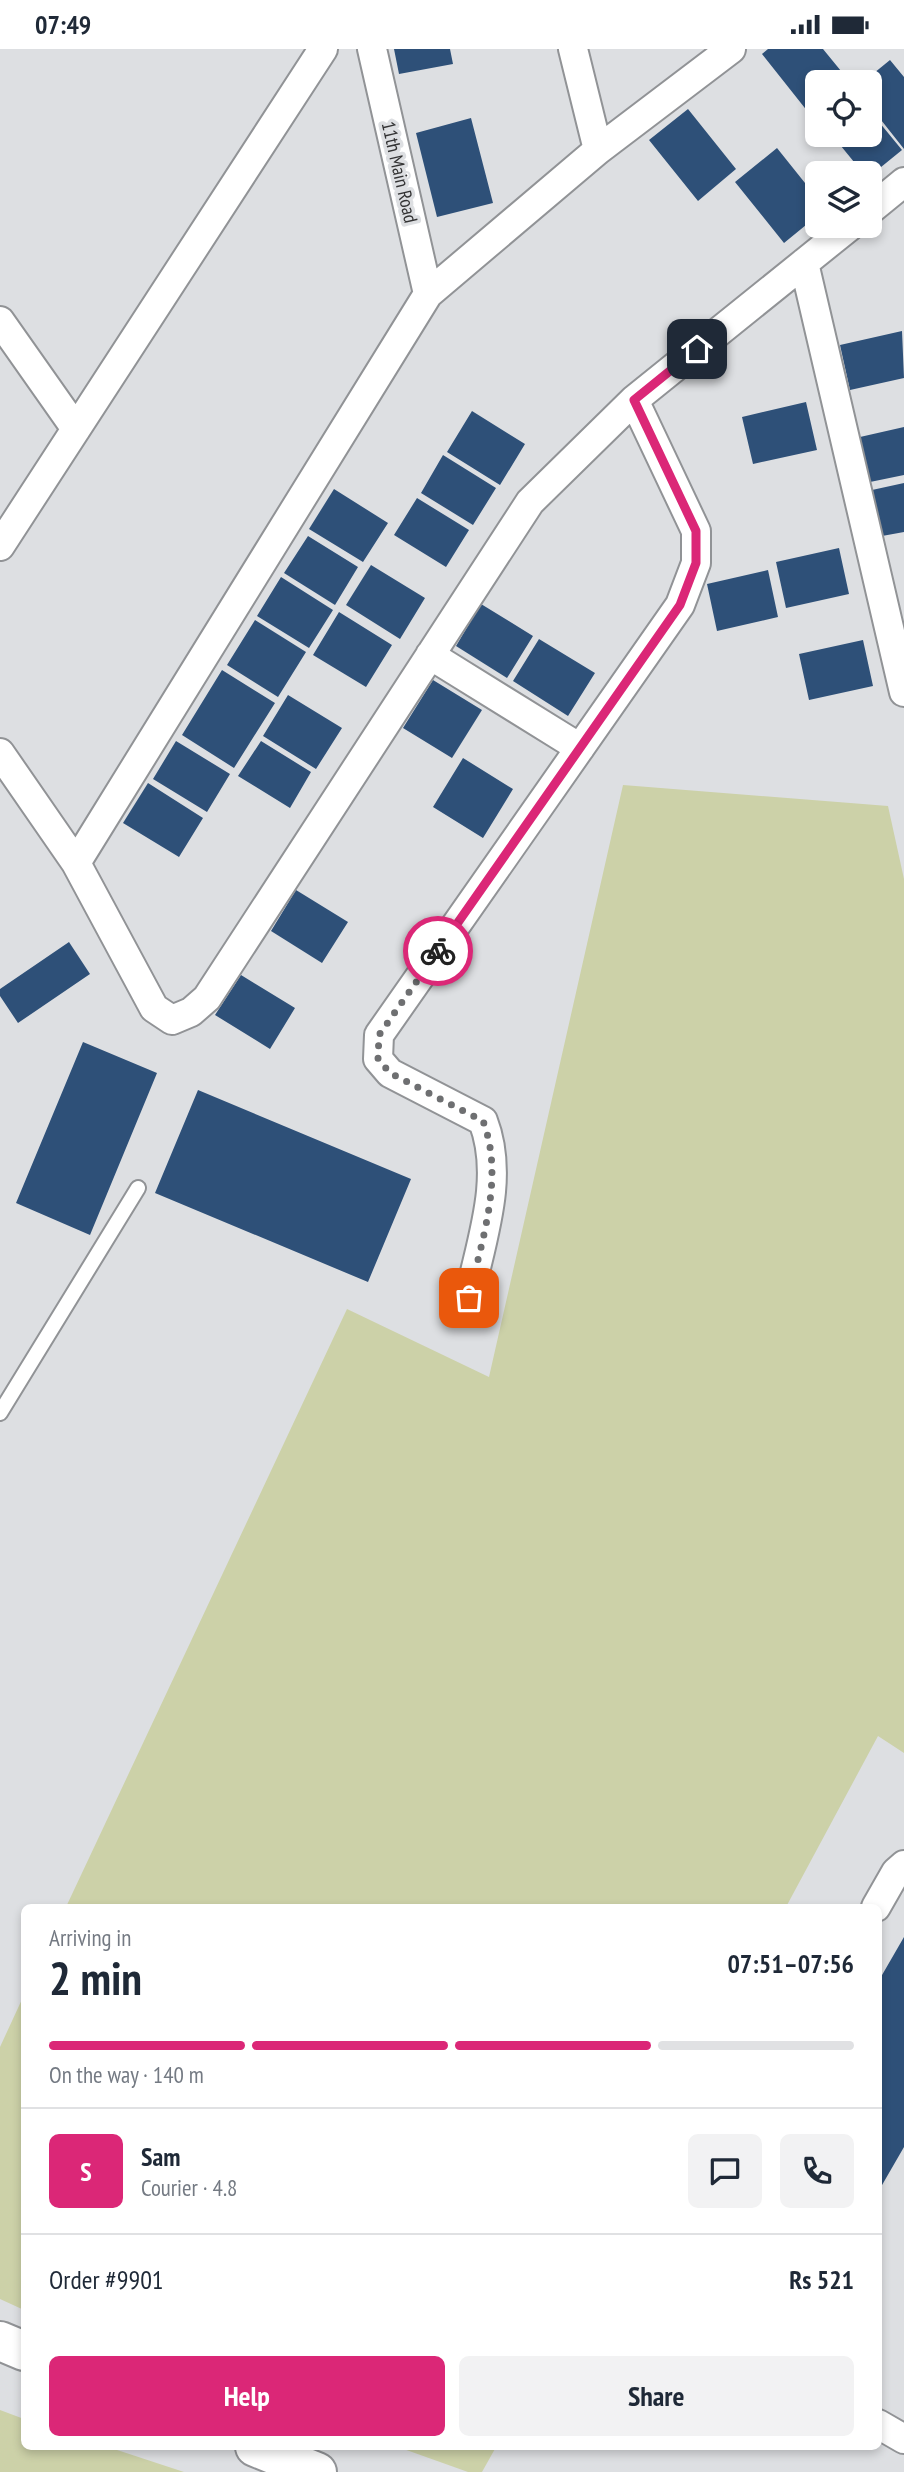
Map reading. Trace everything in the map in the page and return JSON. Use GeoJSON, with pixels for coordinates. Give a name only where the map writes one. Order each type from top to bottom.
{"type":"FeatureCollection","features":[{"type":"Feature","properties":{"kind":"street"},"geometry":{"type":"LineString","coordinates":[[0,546],[323,49]]}},
{"type":"Feature","properties":{"kind":"street","name":"11th Main Road"},"geometry":{"type":"LineString","coordinates":[[372,49],[428,294]]}},
{"type":"Feature","properties":{"kind":"street"},"geometry":{"type":"LineString","coordinates":[[573,49],[598,150]]}},
{"type":"Feature","properties":{"kind":"street"},"geometry":{"type":"LineString","coordinates":[[76,863],[428,294],[598,150],[731,49]]}},
{"type":"Feature","properties":{"kind":"street"},"geometry":{"type":"LineString","coordinates":[[882,200],[904,182]]}},
{"type":"Feature","properties":{"kind":"street"},"geometry":{"type":"LineString","coordinates":[[0,753],[76,863],[153,1008],[172,1020],[191,1012],[207,997],[530,502],[634,400],[835,238]]}},
{"type":"Feature","properties":{"kind":"street"},"geometry":{"type":"LineString","coordinates":[[804,263],[904,692]]}},
{"type":"Feature","properties":{"kind":"street"},"geometry":{"type":"LineString","coordinates":[[0,321],[76,429]]}},
{"type":"Feature","properties":{"kind":"street"},"geometry":{"type":"LineString","coordinates":[[469,1298],[494,1180],[493,1145],[483,1121],[390,1073],[378,1059],[379,1035],[680,605],[696,563],[696,531],[634,400]]}},
{"type":"Feature","properties":{"kind":"street"},"geometry":{"type":"LineString","coordinates":[[430,655],[580,748]]}},
{"type":"Feature","properties":{"kind":"street"},"geometry":{"type":"LineString","coordinates":[[878,1904],[896,1872],[904,1865]]}},
{"type":"Feature","properties":{"kind":"street"},"geometry":{"type":"LineString","coordinates":[[0,2341],[21,2350]]}},
{"type":"Feature","properties":{"kind":"street"},"geometry":{"type":"LineString","coordinates":[[882,2426],[904,2439]]}},
{"type":"Feature","properties":{"kind":"street"},"geometry":{"type":"LineString","coordinates":[[263,2450],[317,2472]]}},
{"type":"Feature","properties":{"kind":"lane"},"geometry":{"type":"LineString","coordinates":[[0,1413],[138,1188]]}},
{"type":"Feature","properties":{"kind":"green space"},"geometry":{"type":"Polygon","coordinates":[[[623,785],[888,806],[904,879],[904,1753],[878,1736],[788,1904],[67,1904],[347,1309],[489,1377],[623,785]]]}},
{"type":"Feature","properties":{"kind":"green space"},"geometry":{"type":"Polygon","coordinates":[[[21,2002],[21,2309],[0,2299],[0,2047],[21,2002]]]}},
{"type":"Feature","properties":{"kind":"green space"},"geometry":{"type":"Polygon","coordinates":[[[0,2410],[21,2418],[21,2450],[117,2450],[184,2472],[0,2472],[0,2410]]]}},
{"type":"Feature","properties":{"kind":"green space"},"geometry":{"type":"Polygon","coordinates":[[[406,2450],[494,2450],[482,2472],[468,2472],[406,2450]]]}},
{"type":"Feature","properties":{"kind":"building"},"geometry":{"type":"Polygon","coordinates":[[[394,49],[450,49],[453,64],[399,74],[394,49]]]}},
{"type":"Feature","properties":{"kind":"building"},"geometry":{"type":"Polygon","coordinates":[[[768,49],[823,49],[840,70],[805,70],[805,108],[762,54],[768,49]]]}},
{"type":"Feature","properties":{"kind":"building"},"geometry":{"type":"Polygon","coordinates":[[[890,60],[904,77],[904,149],[882,121],[882,70],[878,70],[890,60]]]}},
{"type":"Feature","properties":{"kind":"building"},"geometry":{"type":"Polygon","coordinates":[[[688,109],[736,169],[698,201],[649,140],[688,109]]]}},
{"type":"Feature","properties":{"kind":"building"},"geometry":{"type":"Polygon","coordinates":[[[471,118],[493,203],[437,217],[416,133],[471,118]]]}},
{"type":"Feature","properties":{"kind":"building"},"geometry":{"type":"Polygon","coordinates":[[[882,126],[902,150],[882,166],[882,161],[853,161],[842,147],[882,147],[882,126]]]}},
{"type":"Feature","properties":{"kind":"building"},"geometry":{"type":"Polygon","coordinates":[[[777,148],[805,183],[805,226],[784,243],[735,182],[777,148]]]}},
{"type":"Feature","properties":{"kind":"building"},"geometry":{"type":"Polygon","coordinates":[[[902,331],[904,378],[850,390],[840,345],[902,331]]]}},
{"type":"Feature","properties":{"kind":"building"},"geometry":{"type":"Polygon","coordinates":[[[806,402],[817,450],[753,464],[742,417],[806,402]]]}},
{"type":"Feature","properties":{"kind":"building"},"geometry":{"type":"Polygon","coordinates":[[[472,411],[525,444],[500,485],[447,452],[472,411]]]}},
{"type":"Feature","properties":{"kind":"building"},"geometry":{"type":"Polygon","coordinates":[[[904,427],[904,475],[870,482],[860,437],[904,427]]]}},
{"type":"Feature","properties":{"kind":"building"},"geometry":{"type":"Polygon","coordinates":[[[443,455],[496,488],[473,525],[421,493],[443,455]]]}},
{"type":"Feature","properties":{"kind":"building"},"geometry":{"type":"Polygon","coordinates":[[[904,483],[904,532],[882,536],[872,490],[904,483]]]}},
{"type":"Feature","properties":{"kind":"building"},"geometry":{"type":"Polygon","coordinates":[[[334,489],[388,523],[363,562],[309,529],[334,489]]]}},
{"type":"Feature","properties":{"kind":"building"},"geometry":{"type":"Polygon","coordinates":[[[417,498],[469,530],[446,567],[394,535],[417,498]]]}},
{"type":"Feature","properties":{"kind":"building"},"geometry":{"type":"Polygon","coordinates":[[[308,536],[358,567],[335,605],[284,573],[308,536]]]}},
{"type":"Feature","properties":{"kind":"building"},"geometry":{"type":"Polygon","coordinates":[[[839,548],[849,594],[786,608],[776,562],[839,548]]]}},
{"type":"Feature","properties":{"kind":"building"},"geometry":{"type":"Polygon","coordinates":[[[371,565],[425,598],[400,639],[346,605],[371,565]]]}},
{"type":"Feature","properties":{"kind":"building"},"geometry":{"type":"Polygon","coordinates":[[[768,570],[778,617],[717,631],[707,584],[768,570]]]}},
{"type":"Feature","properties":{"kind":"building"},"geometry":{"type":"Polygon","coordinates":[[[281,577],[333,610],[309,648],[257,616],[281,577]]]}},
{"type":"Feature","properties":{"kind":"building"},"geometry":{"type":"Polygon","coordinates":[[[481,604],[533,636],[507,678],[456,646],[481,604]]]}},
{"type":"Feature","properties":{"kind":"building"},"geometry":{"type":"Polygon","coordinates":[[[339,612],[392,645],[366,687],[313,655],[339,612]]]}},
{"type":"Feature","properties":{"kind":"building"},"geometry":{"type":"Polygon","coordinates":[[[255,620],[306,652],[278,697],[227,665],[255,620]]]}},
{"type":"Feature","properties":{"kind":"building"},"geometry":{"type":"Polygon","coordinates":[[[539,639],[595,673],[568,716],[513,681],[539,639]]]}},
{"type":"Feature","properties":{"kind":"building"},"geometry":{"type":"Polygon","coordinates":[[[863,640],[873,686],[809,700],[799,654],[863,640]]]}},
{"type":"Feature","properties":{"kind":"building"},"geometry":{"type":"Polygon","coordinates":[[[222,670],[275,703],[234,768],[182,735],[222,670]]]}},
{"type":"Feature","properties":{"kind":"building"},"geometry":{"type":"Polygon","coordinates":[[[433,680],[482,710],[452,758],[403,728],[433,680]]]}},
{"type":"Feature","properties":{"kind":"building"},"geometry":{"type":"Polygon","coordinates":[[[288,695],[342,728],[316,769],[263,736],[288,695]]]}},
{"type":"Feature","properties":{"kind":"building"},"geometry":{"type":"Polygon","coordinates":[[[176,741],[230,774],[207,812],[153,779],[176,741]]]}},
{"type":"Feature","properties":{"kind":"building"},"geometry":{"type":"Polygon","coordinates":[[[261,741],[311,772],[290,808],[238,776],[261,741]]]}},
{"type":"Feature","properties":{"kind":"building"},"geometry":{"type":"Polygon","coordinates":[[[463,758],[513,789],[483,838],[433,807],[463,758]]]}},
{"type":"Feature","properties":{"kind":"building"},"geometry":{"type":"Polygon","coordinates":[[[148,783],[203,818],[179,857],[123,823],[148,783]]]}},
{"type":"Feature","properties":{"kind":"building"},"geometry":{"type":"Polygon","coordinates":[[[296,890],[348,922],[322,963],[271,931],[296,890]]]}},
{"type":"Feature","properties":{"kind":"building"},"geometry":{"type":"Polygon","coordinates":[[[69,942],[90,974],[18,1023],[0,996],[0,989],[69,942]]]}},
{"type":"Feature","properties":{"kind":"building"},"geometry":{"type":"Polygon","coordinates":[[[241,975],[295,1008],[270,1049],[215,1015],[241,975]]]}},
{"type":"Feature","properties":{"kind":"building"},"geometry":{"type":"Polygon","coordinates":[[[83,1042],[157,1073],[90,1235],[16,1203],[83,1042]]]}},
{"type":"Feature","properties":{"kind":"building"},"geometry":{"type":"Polygon","coordinates":[[[198,1090],[411,1179],[368,1282],[155,1193],[198,1090]]]}},
{"type":"Feature","properties":{"kind":"building"},"geometry":{"type":"Polygon","coordinates":[[[904,1937],[904,2147],[882,2185],[882,1975],[904,1937]]]}},
{"type":"Feature","properties":{"kind":"way so far"},"geometry":{"type":"LineString","coordinates":[[438,951],[379,1035],[378,1059],[390,1073],[483,1121],[493,1145],[494,1180],[469,1298]]}},
{"type":"Feature","properties":{"kind":"route"},"geometry":{"type":"LineString","coordinates":[[438,951],[680,605],[696,563],[696,531],[634,400],[697,349]]}}]}
